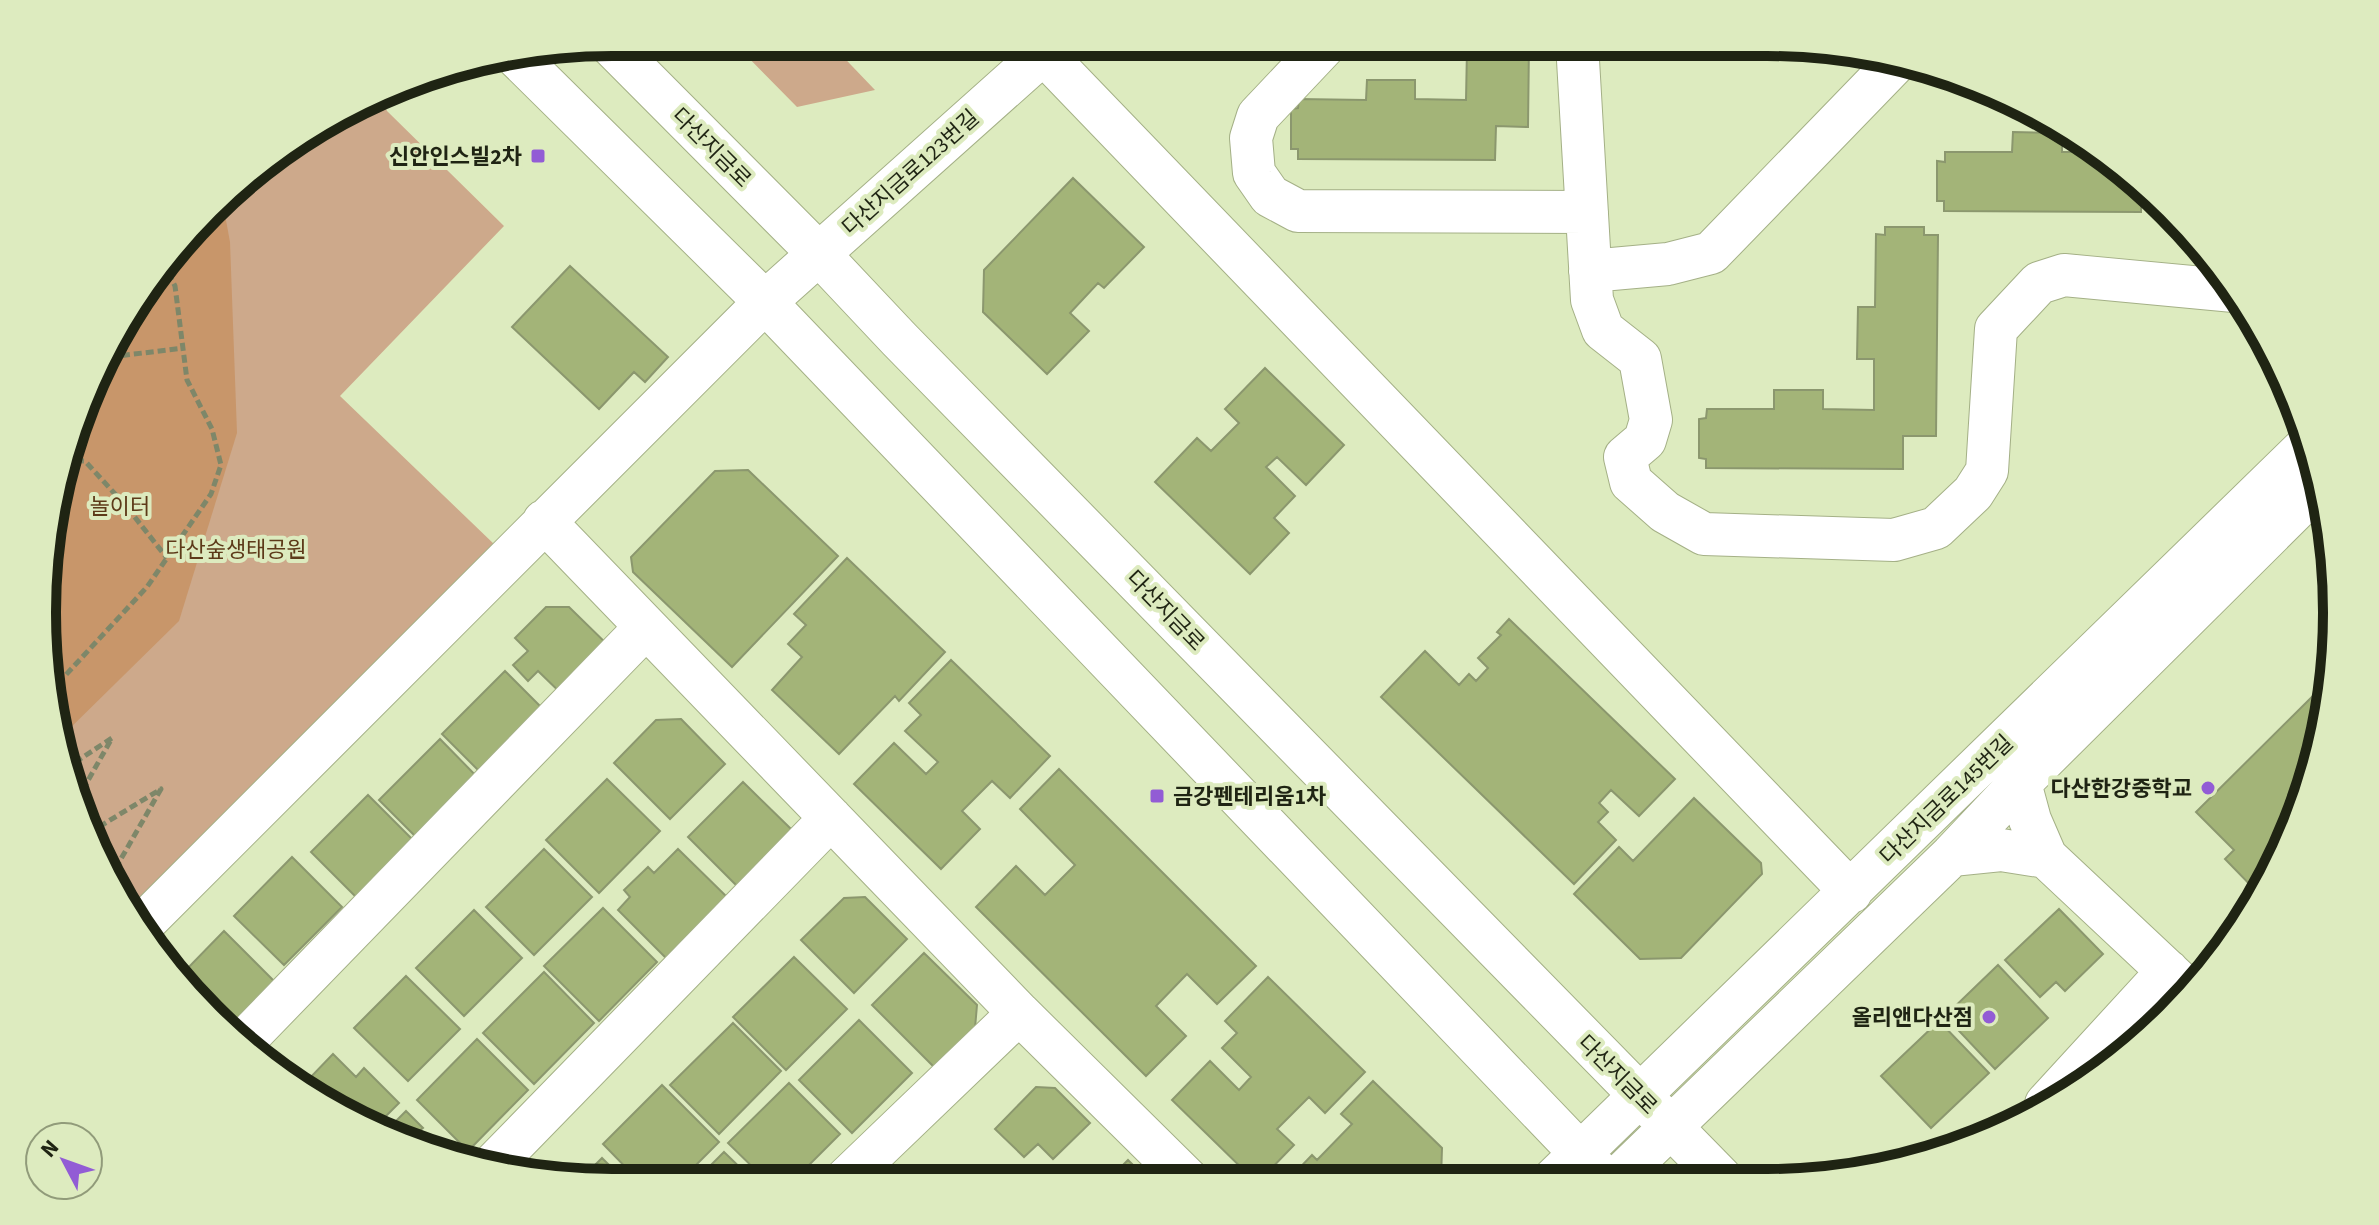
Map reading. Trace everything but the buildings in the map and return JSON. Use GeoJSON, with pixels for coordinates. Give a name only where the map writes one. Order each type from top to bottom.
{"type":"FeatureCollection","features":[{"type":"Feature","properties":{"kind":"street","name":"다산지금로"},"geometry":{"type":"LineString","coordinates":[[622,56],[1712,1169]]}},
{"type":"Feature","properties":{"kind":"street","name":"다산지금로123번길"},"geometry":{"type":"LineString","coordinates":[[148,919],[765,302],[1040,56]]}},
{"type":"Feature","properties":{"kind":"street"},"geometry":{"type":"LineString","coordinates":[[1057,56],[1851,892]]}},
{"type":"Feature","properties":{"kind":"street"},"geometry":{"type":"LineString","coordinates":[[1315,56],[1258,116],[1251,138],[1254,173],[1270,196],[1298,211],[1587,212]]}},
{"type":"Feature","properties":{"kind":"street"},"geometry":{"type":"LineString","coordinates":[[1578,56],[1592,300],[1603,330],[1640,359],[1651,420],[1645,440],[1625,457],[1631,482],[1665,512],[1704,534],[1894,540],[1936,528],[1973,493],[1987,471],[1996,329],[2039,283],[2064,275],[2219,290]]}},
{"type":"Feature","properties":{"kind":"street"},"geometry":{"type":"LineString","coordinates":[[524,64],[765,302],[1579,1169]]}},
{"type":"Feature","properties":{"kind":"street"},"geometry":{"type":"LineString","coordinates":[[1590,271],[1668,264],[1711,253],[1888,70]]}},
{"type":"Feature","properties":{"kind":"street","name":"다산지금로145번길"},"geometry":{"type":"LineString","coordinates":[[1581,1169],[1640,1096],[2299,453]]}},
{"type":"Feature","properties":{"kind":"street","name":"다산지금로145번길"},"geometry":{"type":"LineString","coordinates":[[1627,1169],[1952,855],[2020,783],[2310,495]]}},
{"type":"Feature","properties":{"kind":"street"},"geometry":{"type":"LineString","coordinates":[[544,521],[1019,1013],[1177,1169]]}},
{"type":"Feature","properties":{"kind":"street"},"geometry":{"type":"LineString","coordinates":[[250,1035],[646,627]]}},
{"type":"Feature","properties":{"kind":"street"},"geometry":{"type":"LineString","coordinates":[[2020,783],[2030,820],[2046,857],[2180,982],[2085,1068]]}},
{"type":"Feature","properties":{"kind":"street"},"geometry":{"type":"LineString","coordinates":[[501,1157],[831,818]]}},
{"type":"Feature","properties":{"kind":"street"},"geometry":{"type":"LineString","coordinates":[[1952,855],[2001,850],[2046,857]]}},
{"type":"Feature","properties":{"kind":"street"},"geometry":{"type":"LineString","coordinates":[[870,1169],[1019,1013]]}},
{"type":"Feature","properties":{"kind":"path"},"geometry":{"type":"LineString","coordinates":[[61,681],[147,587],[211,494],[221,465],[212,429],[187,380],[175,286],[170,276]]}},
{"type":"Feature","properties":{"kind":"path"},"geometry":{"type":"LineString","coordinates":[[119,356],[184,348]]}},
{"type":"Feature","properties":{"kind":"path"},"geometry":{"type":"LineString","coordinates":[[77,461],[85,461],[167,558]]}},
{"type":"Feature","properties":{"kind":"path"},"geometry":{"type":"LineString","coordinates":[[76,761],[112,738],[85,787]]}},
{"type":"Feature","properties":{"kind":"path"},"geometry":{"type":"LineString","coordinates":[[99,827],[161,789],[117,866]]}},
{"type":"Feature","properties":{"kind":"green space"},"geometry":{"type":"Polygon","coordinates":[[[747,56],[842,56],[875,90],[797,107],[747,56]]]}},
{"type":"Feature","properties":{"kind":"green space","name":"다산숲생태공원"},"geometry":{"type":"Polygon","coordinates":[[[384,105],[504,226],[340,396],[495,545],[141,907],[113,859],[98,825],[75,757],[61,685],[57,649],[57,576],[75,468],[113,366],[150,303],[194,246],[219,219],[274,171],[334,131],[384,105]]]}},
{"type":"Feature","properties":{"kind":"green space","name":"놀이터"},"geometry":{"type":"Polygon","coordinates":[[[225,214],[230,242],[237,433],[179,621],[69,729],[57,649],[56,612],[61,540],[75,468],[98,400],[131,334],[171,274],[225,214]]]}},
{"type":"Feature","properties":{"kind":"place","name":"신안인스빌2차"},"geometry":{"type":"Point","coordinates":[538,156]}},
{"type":"Feature","properties":{"kind":"place","name":"다산한강중학교"},"geometry":{"type":"Point","coordinates":[2208,788]}},
{"type":"Feature","properties":{"kind":"place","name":"금강펜테리움1차"},"geometry":{"type":"Point","coordinates":[1157,796]}},
{"type":"Feature","properties":{"kind":"place","name":"올리앤다산점"},"geometry":{"type":"Point","coordinates":[1989,1017]}}]}
